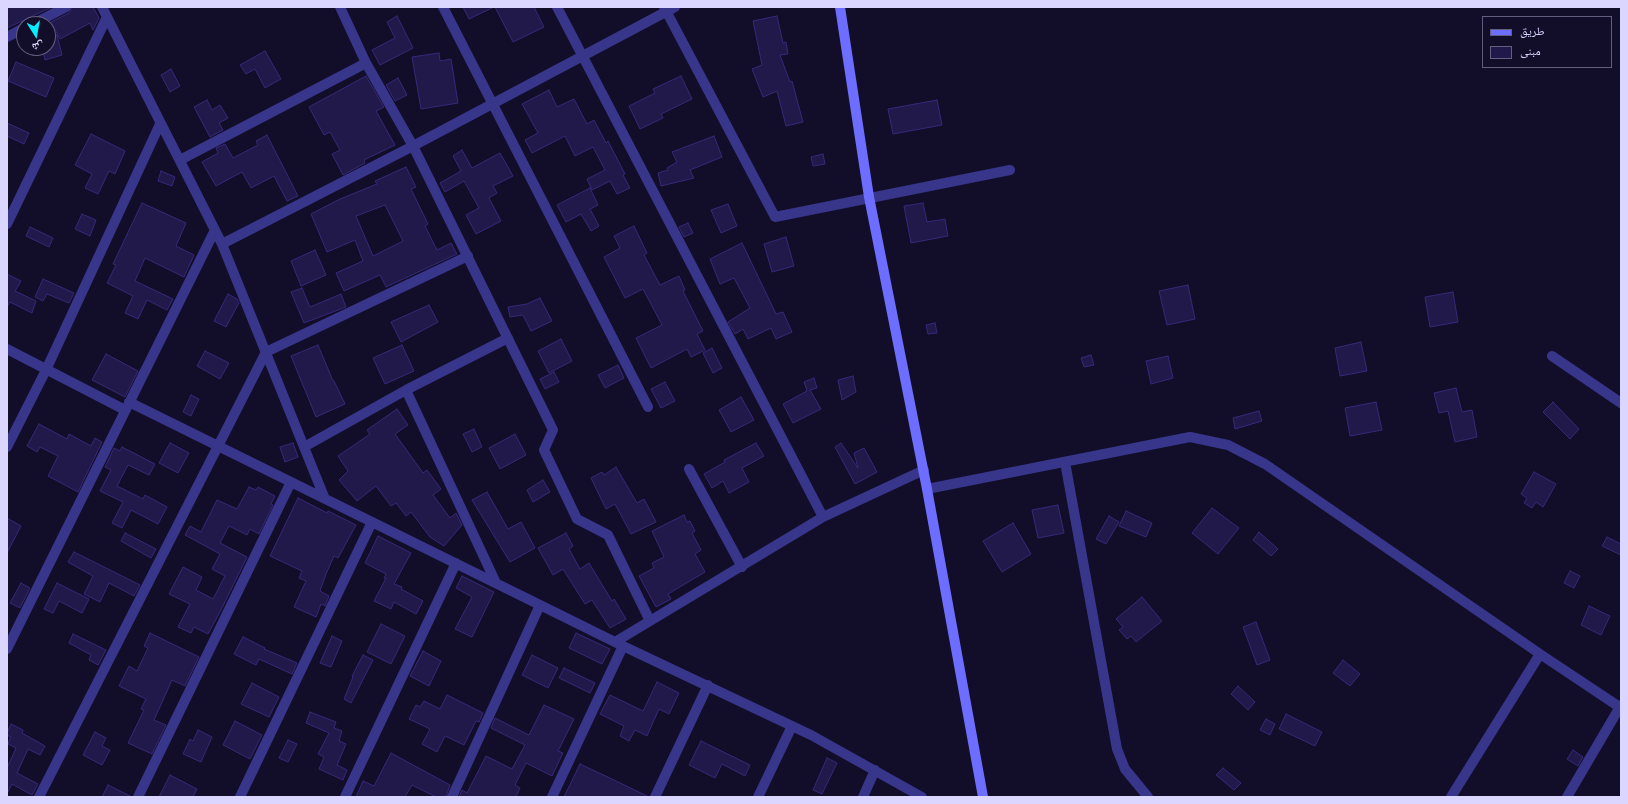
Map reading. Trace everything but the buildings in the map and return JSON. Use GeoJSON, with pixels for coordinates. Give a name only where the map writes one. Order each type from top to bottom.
{"type":"FeatureCollection","features":[{"type":"Feature","properties":{"kind":"street"},"geometry":{"type":"LineString","coordinates":[[49,16],[66,7]]}},
{"type":"Feature","properties":{"kind":"street"},"geometry":{"type":"LineString","coordinates":[[102,7],[222,244],[325,499]]}},
{"type":"Feature","properties":{"kind":"street"},"geometry":{"type":"LineString","coordinates":[[340,7],[366,63],[413,146],[553,430],[544,450],[577,519],[608,535],[650,621]]}},
{"type":"Feature","properties":{"kind":"street"},"geometry":{"type":"LineString","coordinates":[[443,7],[648,408]]}},
{"type":"Feature","properties":{"kind":"street"},"geometry":{"type":"LineString","coordinates":[[557,7],[823,517]]}},
{"type":"Feature","properties":{"kind":"street"},"geometry":{"type":"LineString","coordinates":[[840,7],[869,197],[924,470],[983,797]]}},
{"type":"Feature","properties":{"kind":"street"},"geometry":{"type":"LineString","coordinates":[[222,244],[413,146],[668,9],[776,217],[869,197],[1010,170]]}},
{"type":"Feature","properties":{"kind":"street"},"geometry":{"type":"LineString","coordinates":[[7,224],[107,17]]}},
{"type":"Feature","properties":{"kind":"street"},"geometry":{"type":"LineString","coordinates":[[7,37],[16,32]]}},
{"type":"Feature","properties":{"kind":"street"},"geometry":{"type":"LineString","coordinates":[[180,160],[366,63]]}},
{"type":"Feature","properties":{"kind":"street"},"geometry":{"type":"LineString","coordinates":[[7,447],[46,370],[160,124]]}},
{"type":"Feature","properties":{"kind":"street"},"geometry":{"type":"LineString","coordinates":[[7,649],[215,230]]}},
{"type":"Feature","properties":{"kind":"street"},"geometry":{"type":"LineString","coordinates":[[40,797],[266,352],[468,256]]}},
{"type":"Feature","properties":{"kind":"street"},"geometry":{"type":"LineString","coordinates":[[304,447],[406,390],[508,338]]}},
{"type":"Feature","properties":{"kind":"street"},"geometry":{"type":"LineString","coordinates":[[7,349],[46,370],[217,446],[619,644],[812,735],[922,797]]}},
{"type":"Feature","properties":{"kind":"street"},"geometry":{"type":"LineString","coordinates":[[1552,356],[1621,403]]}},
{"type":"Feature","properties":{"kind":"street"},"geometry":{"type":"LineString","coordinates":[[406,390],[496,583]]}},
{"type":"Feature","properties":{"kind":"street"},"geometry":{"type":"LineString","coordinates":[[927,489],[1190,437],[1228,445],[1265,464],[1540,654],[1621,707],[1567,797]]}},
{"type":"Feature","properties":{"kind":"street"},"geometry":{"type":"LineString","coordinates":[[1065,462],[1117,749],[1125,769],[1148,797]]}},
{"type":"Feature","properties":{"kind":"street"},"geometry":{"type":"LineString","coordinates":[[688,469],[742,567]]}},
{"type":"Feature","properties":{"kind":"street"},"geometry":{"type":"LineString","coordinates":[[552,797],[619,644],[650,621],[823,517],[924,470]]}},
{"type":"Feature","properties":{"kind":"street"},"geometry":{"type":"LineString","coordinates":[[138,797],[291,482]]}},
{"type":"Feature","properties":{"kind":"street"},"geometry":{"type":"LineString","coordinates":[[240,797],[372,522]]}},
{"type":"Feature","properties":{"kind":"street"},"geometry":{"type":"LineString","coordinates":[[345,797],[456,563]]}},
{"type":"Feature","properties":{"kind":"street"},"geometry":{"type":"LineString","coordinates":[[452,797],[540,605]]}},
{"type":"Feature","properties":{"kind":"street"},"geometry":{"type":"LineString","coordinates":[[1451,797],[1540,654]]}},
{"type":"Feature","properties":{"kind":"street"},"geometry":{"type":"LineString","coordinates":[[655,797],[708,685]]}},
{"type":"Feature","properties":{"kind":"street"},"geometry":{"type":"LineString","coordinates":[[758,797],[792,726]]}},
{"type":"Feature","properties":{"kind":"street"},"geometry":{"type":"LineString","coordinates":[[862,797],[875,770]]}}]}
